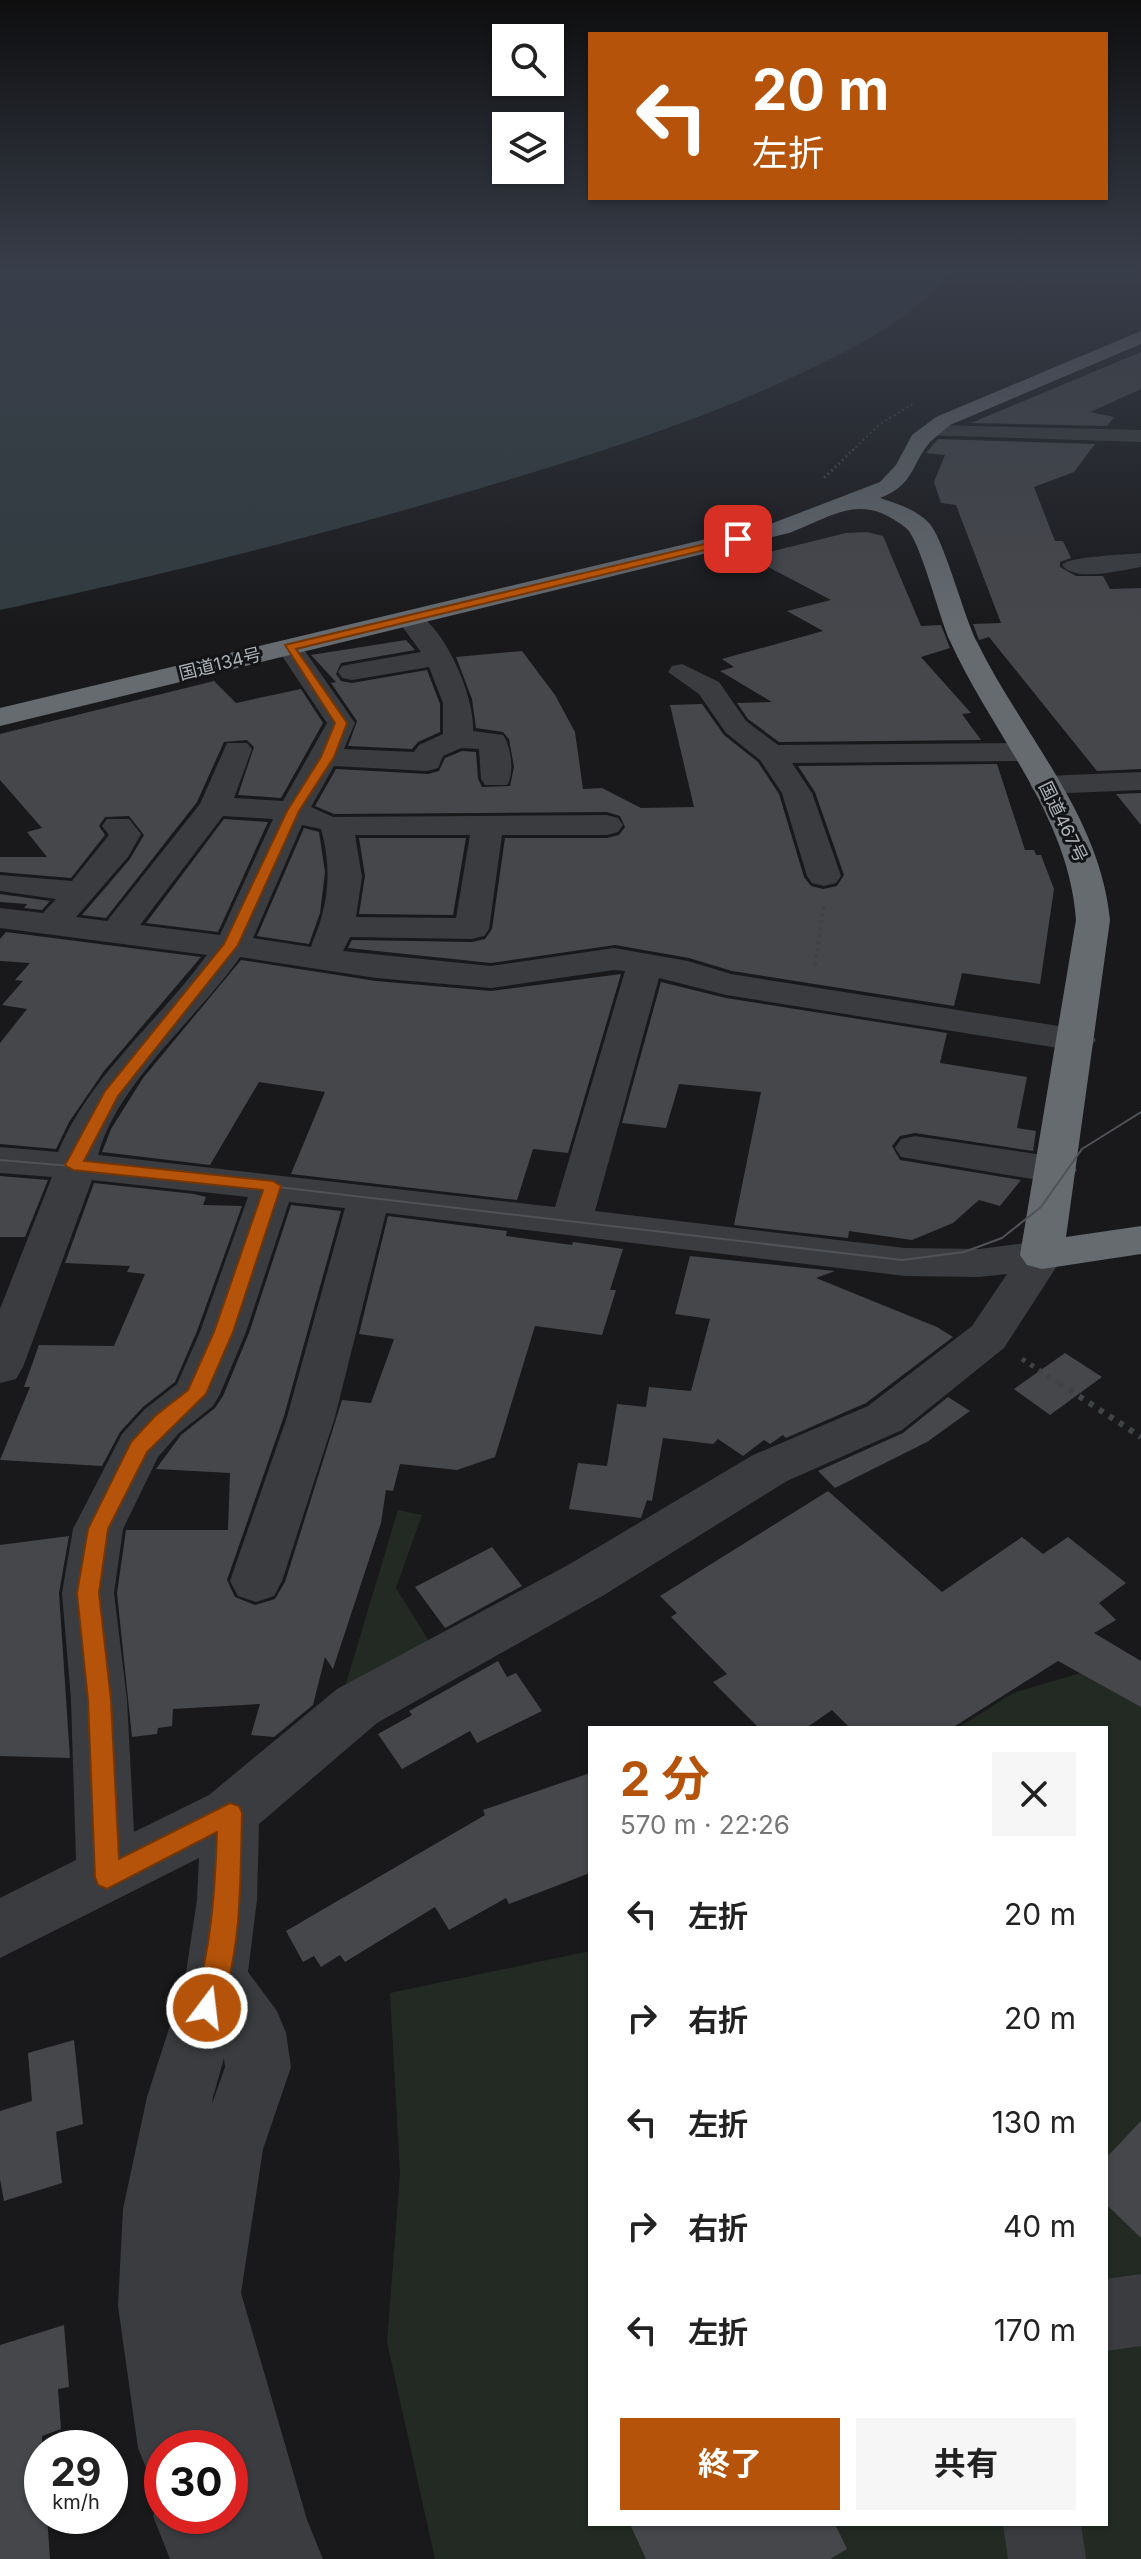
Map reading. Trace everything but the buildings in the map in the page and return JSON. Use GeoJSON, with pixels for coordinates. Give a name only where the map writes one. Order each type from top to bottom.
{"type":"FeatureCollection","features":[{"type":"Feature","properties":{"kind":"highway"},"geometry":{"type":"LineString","coordinates":[[854,483],[923,416],[983,388]]}},
{"type":"Feature","properties":{"kind":"highway","name":"国道134号"},"geometry":{"type":"LineString","coordinates":[[0,717],[767,532],[854,483],[888,487],[902,473],[914,448],[929,431],[981,402],[1014,388]]}},
{"type":"Feature","properties":{"kind":"highway","name":"国道467号"},"geometry":{"type":"LineString","coordinates":[[854,483],[920,527],[963,641],[1077,843],[1090,884],[1093,920],[1042,1255]]}},
{"type":"Feature","properties":{"kind":"highway"},"geometry":{"type":"LineString","coordinates":[[1042,1255],[1141,1240]]}},
{"type":"Feature","properties":{"kind":"street"},"geometry":{"type":"LineString","coordinates":[[929,431],[1141,436]]}},
{"type":"Feature","properties":{"kind":"street"},"geometry":{"type":"LineString","coordinates":[[1074,565],[1101,566],[1141,560]]}},
{"type":"Feature","properties":{"kind":"street"},"geometry":{"type":"LineString","coordinates":[[409,618],[420,626],[437,657],[459,711],[457,739]]}},
{"type":"Feature","properties":{"kind":"street"},"geometry":{"type":"LineString","coordinates":[[0,1367],[71,1183],[73,1165],[110,1095],[230,946],[293,811],[327,757],[341,723],[289,647]]}},
{"type":"Feature","properties":{"kind":"street"},"geometry":{"type":"LineString","coordinates":[[352,672],[437,657]]}},
{"type":"Feature","properties":{"kind":"street"},"geometry":{"type":"LineString","coordinates":[[682,672],[709,688],[736,727],[771,754],[797,793],[824,888]]}},
{"type":"Feature","properties":{"kind":"street"},"geometry":{"type":"LineString","coordinates":[[327,757],[427,762],[429,751],[434,747],[457,739],[493,741],[496,779]]}},
{"type":"Feature","properties":{"kind":"street"},"geometry":{"type":"LineString","coordinates":[[116,933],[215,806],[237,749]]}},
{"type":"Feature","properties":{"kind":"street"},"geometry":{"type":"LineString","coordinates":[[771,754],[1027,752]]}},
{"type":"Feature","properties":{"kind":"street"},"geometry":{"type":"LineString","coordinates":[[1045,785],[1141,781]]}},
{"type":"Feature","properties":{"kind":"street"},"geometry":{"type":"LineString","coordinates":[[215,806],[293,811],[336,826],[607,825]]}},
{"type":"Feature","properties":{"kind":"street"},"geometry":{"type":"LineString","coordinates":[[0,918],[51,935],[116,933],[230,946],[331,942],[472,929],[487,825]]}},
{"type":"Feature","properties":{"kind":"street"},"geometry":{"type":"LineString","coordinates":[[51,935],[80,892],[122,841],[125,834],[118,826]]}},
{"type":"Feature","properties":{"kind":"street"},"geometry":{"type":"LineString","coordinates":[[331,942],[346,881],[345,851],[336,826]]}},
{"type":"Feature","properties":{"kind":"street"},"geometry":{"type":"LineString","coordinates":[[7,883],[80,892]]}},
{"type":"Feature","properties":{"kind":"street"},"geometry":{"type":"LineString","coordinates":[[331,942],[376,967],[491,977],[614,959],[645,963],[726,984],[1077,1040]]}},
{"type":"Feature","properties":{"kind":"street"},"geometry":{"type":"LineString","coordinates":[[571,1223],[645,963]]}},
{"type":"Feature","properties":{"kind":"street"},"geometry":{"type":"LineString","coordinates":[[915,1148],[1056,1170]]}},
{"type":"Feature","properties":{"kind":"street"},"geometry":{"type":"LineString","coordinates":[[0,1160],[273,1186],[905,1262],[979,1263],[1042,1255]]}},
{"type":"Feature","properties":{"kind":"street"},"geometry":{"type":"LineString","coordinates":[[107,1877],[99,1700],[88,1593],[98,1529],[139,1447],[162,1421],[196,1394],[223,1332],[273,1186]]}},
{"type":"Feature","properties":{"kind":"street"},"geometry":{"type":"LineString","coordinates":[[256,1581],[311,1417],[369,1197]]}},
{"type":"Feature","properties":{"kind":"street"},"geometry":{"type":"LineString","coordinates":[[0,1929],[230,1813],[357,1706],[586,1580],[770,1468],[885,1418],[988,1337],[1042,1255]]}},
{"type":"Feature","properties":{"kind":"street"},"geometry":{"type":"LineString","coordinates":[[173,2430],[154,2306],[158,2209],[180,2097],[216,1979],[227,1900],[230,1813]]}},
{"type":"Feature","properties":{"kind":"street"},"geometry":{"type":"LineString","coordinates":[[216,1979],[254,2033],[258,2067],[229,2149],[205,2293],[269,2523],[284,2559]]}},
{"type":"Feature","properties":{"kind":"street"},"geometry":{"type":"LineString","coordinates":[[1108,2315],[1141,2310]]}},
{"type":"Feature","properties":{"kind":"street"},"geometry":{"type":"LineString","coordinates":[[1042,2526],[1047,2559]]}},
{"type":"Feature","properties":{"kind":"street"},"geometry":{"type":"LineString","coordinates":[[199,2534],[209,2559]]}},
{"type":"Feature","properties":{"kind":"path"},"geometry":{"type":"LineString","coordinates":[[817,485],[880,424],[918,401]]}},
{"type":"Feature","properties":{"kind":"path"},"geometry":{"type":"LineString","coordinates":[[839,465],[854,483]]}},
{"type":"Feature","properties":{"kind":"path"},"geometry":{"type":"LineString","coordinates":[[811,998],[824,888]]}},
{"type":"Feature","properties":{"kind":"path"},"geometry":{"type":"LineString","coordinates":[[988,1337],[1141,1437]]}},
{"type":"Feature","properties":{"kind":"shaded area"},"geometry":{"type":"Polygon","coordinates":[[[0,388],[767,388],[626,443],[464,493],[175,570],[0,610],[0,388]]]}},
{"type":"Feature","properties":{"kind":"shaded area"},"geometry":{"type":"Polygon","coordinates":[[[398,1510],[422,1515],[396,1588],[432,1646],[341,1700],[398,1510]]]}},
{"type":"Feature","properties":{"kind":"shaded area"},"geometry":{"type":"Polygon","coordinates":[[[1087,1671],[1141,1690],[1141,2559],[435,2559],[387,2342],[400,2174],[390,1993],[588,1951],[588,2526],[1108,2526],[1108,1726],[961,1726],[1013,1693],[1087,1671]]]}},
{"type":"Feature","properties":{"kind":"tram line"},"geometry":{"type":"LineString","coordinates":[[0,1160],[167,1174],[902,1260],[964,1252],[1002,1238],[1041,1207],[1082,1149],[1141,1112]]}},
{"type":"Feature","properties":{"kind":"route"},"geometry":{"type":"LineString","coordinates":[[207,2008],[216,1979],[227,1900],[230,1813],[107,1877],[99,1700],[88,1593],[98,1529],[139,1447],[162,1421],[196,1394],[223,1332],[273,1186],[73,1165],[110,1095],[231,945],[257,894],[280,836],[327,757],[340,727],[341,723],[289,647],[738,539]]}}]}
